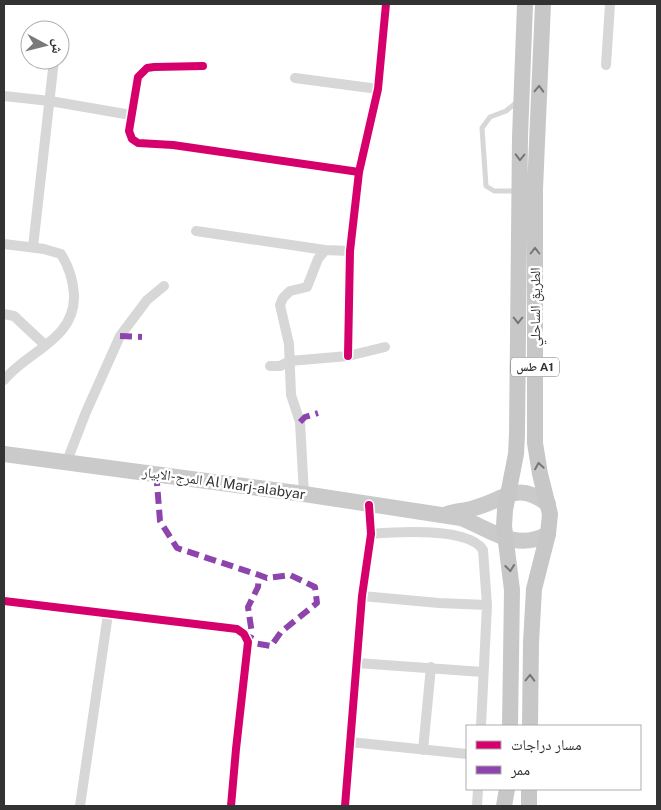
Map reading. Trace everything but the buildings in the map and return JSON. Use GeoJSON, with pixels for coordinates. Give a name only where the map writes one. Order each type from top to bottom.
{"type":"FeatureCollection","features":[{"type":"Feature","properties":{"kind":"highway","name":"طس A1"},"geometry":{"type":"LineString","coordinates":[[510,725],[512,590],[504,526],[515,461],[517,434],[527,190],[522,96],[525,4]]}},
{"type":"Feature","properties":{"kind":"highway","name":"الطريق الساحلي"},"geometry":{"type":"LineString","coordinates":[[530,725],[534,589],[548,534],[550,514],[540,474],[535,443],[527,190],[542,4]]}},
{"type":"Feature","properties":{"kind":"highway"},"geometry":{"type":"LineString","coordinates":[[504,806],[508,790]]}},
{"type":"Feature","properties":{"kind":"highway"},"geometry":{"type":"LineString","coordinates":[[508,790],[509,806]]}},
{"type":"Feature","properties":{"kind":"highway"},"geometry":{"type":"LineString","coordinates":[[528,806],[529,790]]}},
{"type":"Feature","properties":{"kind":"main road","name":"المرج-الابيار Al Marj-alabyar"},"geometry":{"type":"LineString","coordinates":[[4,454],[304,494],[443,516],[468,521],[505,538],[525,542],[548,534]]}},
{"type":"Feature","properties":{"kind":"main road","name":"المرج-الابيار Al Marj-alabyar"},"geometry":{"type":"LineString","coordinates":[[443,516],[459,510],[480,506],[508,494],[529,494],[548,504]]}},
{"type":"Feature","properties":{"kind":"street"},"geometry":{"type":"LineString","coordinates":[[348,356],[350,251],[359,172],[378,89],[386,4]]}},
{"type":"Feature","properties":{"kind":"street"},"geometry":{"type":"LineString","coordinates":[[606,65],[610,4]]}},
{"type":"Feature","properties":{"kind":"street"},"geometry":{"type":"LineString","coordinates":[[203,66],[154,67],[142,71],[138,76],[131,115],[129,132],[132,139],[138,143],[173,145],[359,172]]}},
{"type":"Feature","properties":{"kind":"street"},"geometry":{"type":"LineString","coordinates":[[33,247],[53,70]]}},
{"type":"Feature","properties":{"kind":"street"},"geometry":{"type":"LineString","coordinates":[[295,78],[378,89]]}},
{"type":"Feature","properties":{"kind":"street"},"geometry":{"type":"LineString","coordinates":[[4,96],[50,101],[131,115]]}},
{"type":"Feature","properties":{"kind":"street"},"geometry":{"type":"LineString","coordinates":[[196,231],[325,250],[350,251]]}},
{"type":"Feature","properties":{"kind":"street"},"geometry":{"type":"LineString","coordinates":[[4,244],[33,247],[61,254],[72,278],[74,297],[72,313],[67,324],[59,334],[27,358],[4,380]]}},
{"type":"Feature","properties":{"kind":"street"},"geometry":{"type":"LineString","coordinates":[[304,494],[300,422],[291,395],[289,344],[280,305],[283,298],[290,291],[307,287],[318,259],[325,250]]}},
{"type":"Feature","properties":{"kind":"street"},"geometry":{"type":"LineString","coordinates":[[67,461],[86,412],[120,336],[147,300],[164,286]]}},
{"type":"Feature","properties":{"kind":"street"},"geometry":{"type":"LineString","coordinates":[[4,314],[14,316],[45,345]]}},
{"type":"Feature","properties":{"kind":"street"},"geometry":{"type":"LineString","coordinates":[[270,366],[280,366],[290,361],[348,356],[385,347]]}},
{"type":"Feature","properties":{"kind":"street"},"geometry":{"type":"LineString","coordinates":[[345,806],[362,596],[371,534],[369,505]]}},
{"type":"Feature","properties":{"kind":"street"},"geometry":{"type":"LineString","coordinates":[[371,534],[406,531],[460,536],[473,540],[480,545],[484,558],[487,605],[481,725]]}},
{"type":"Feature","properties":{"kind":"street"},"geometry":{"type":"LineString","coordinates":[[362,596],[487,605]]}},
{"type":"Feature","properties":{"kind":"street"},"geometry":{"type":"LineString","coordinates":[[4,601],[237,630],[244,634],[248,642],[231,806]]}},
{"type":"Feature","properties":{"kind":"street"},"geometry":{"type":"LineString","coordinates":[[80,806],[108,614]]}},
{"type":"Feature","properties":{"kind":"street"},"geometry":{"type":"LineString","coordinates":[[357,663],[483,672]]}},
{"type":"Feature","properties":{"kind":"street"},"geometry":{"type":"LineString","coordinates":[[424,750],[431,667]]}},
{"type":"Feature","properties":{"kind":"street"},"geometry":{"type":"LineString","coordinates":[[350,742],[466,754]]}},
{"type":"Feature","properties":{"kind":"street"},"geometry":{"type":"LineString","coordinates":[[477,806],[478,790]]}},
{"type":"Feature","properties":{"kind":"lane"},"geometry":{"type":"LineString","coordinates":[[522,96],[510,108],[490,117],[482,128],[486,186],[494,191],[527,190]]}},
{"type":"Feature","properties":{"kind":"marked path"},"geometry":{"type":"LineString","coordinates":[[120,336],[142,337]]}},
{"type":"Feature","properties":{"kind":"marked path"},"geometry":{"type":"LineString","coordinates":[[300,422],[305,417],[318,413]]}},
{"type":"Feature","properties":{"kind":"marked path"},"geometry":{"type":"LineString","coordinates":[[158,474],[160,521],[177,548],[259,575],[267,578],[290,575],[315,587],[317,603],[281,632],[271,646],[248,642],[252,634],[248,607],[258,587],[259,575]]}},
{"type":"Feature","properties":{"kind":"cycle path"},"geometry":{"type":"LineString","coordinates":[[348,356],[350,251],[359,172],[378,89],[386,4]]}},
{"type":"Feature","properties":{"kind":"cycle path"},"geometry":{"type":"LineString","coordinates":[[203,66],[147,68],[138,77],[129,131],[132,139],[138,143],[173,145],[359,172]]}},
{"type":"Feature","properties":{"kind":"cycle path"},"geometry":{"type":"LineString","coordinates":[[345,806],[362,596],[371,534],[369,505]]}},
{"type":"Feature","properties":{"kind":"cycle path"},"geometry":{"type":"LineString","coordinates":[[4,601],[237,629],[244,634],[248,642],[231,806]]}}]}
